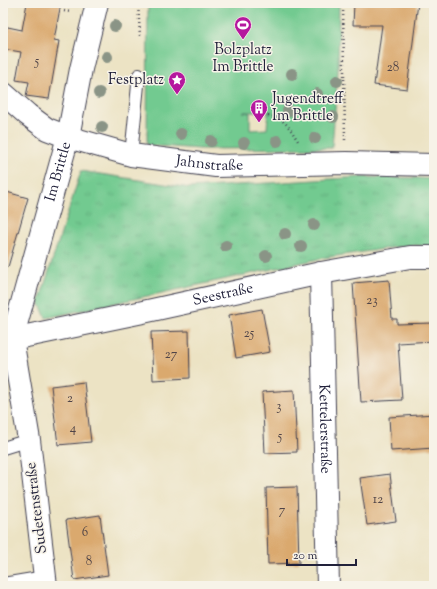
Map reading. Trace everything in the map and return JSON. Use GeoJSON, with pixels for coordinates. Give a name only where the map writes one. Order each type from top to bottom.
{"type":"FeatureCollection","features":[{"type":"Feature","properties":{"kind":"street","name":"Im Brittle"},"geometry":{"type":"LineString","coordinates":[[8,340],[68,137],[81,69],[97,3]]}},
{"type":"Feature","properties":{"kind":"street","name":"Jahnstraße"},"geometry":{"type":"LineString","coordinates":[[3,93],[34,120],[48,129],[68,137],[131,154],[216,166],[346,163],[434,165]]}},
{"type":"Feature","properties":{"kind":"street","name":"Seestraße"},"geometry":{"type":"LineString","coordinates":[[8,340],[150,311],[321,273],[410,257],[434,257]]}},
{"type":"Feature","properties":{"kind":"street","name":"Kettelerstraße"},"geometry":{"type":"LineString","coordinates":[[321,273],[328,586]]}},
{"type":"Feature","properties":{"kind":"street","name":"Sudetenstraße"},"geometry":{"type":"LineString","coordinates":[[8,340],[29,440],[45,581]]}},
{"type":"Feature","properties":{"kind":"lane"},"geometry":{"type":"LineString","coordinates":[[131,154],[139,75]]}},
{"type":"Feature","properties":{"kind":"lane","name":"Sudetenstraße"},"geometry":{"type":"LineString","coordinates":[[3,448],[29,440]]}},
{"type":"Feature","properties":{"kind":"lane","name":"Sudetenstraße"},"geometry":{"type":"LineString","coordinates":[[3,584],[45,581]]}},
{"type":"Feature","properties":{"kind":"path"},"geometry":{"type":"LineString","coordinates":[[138,3],[140,36]]}},
{"type":"Feature","properties":{"kind":"path"},"geometry":{"type":"LineString","coordinates":[[343,3],[346,163]]}},
{"type":"Feature","properties":{"kind":"path"},"geometry":{"type":"LineString","coordinates":[[268,116],[274,116],[284,121],[298,142],[301,164]]}},
{"type":"Feature","properties":{"kind":"green space"},"geometry":{"type":"Polygon","coordinates":[[[148,3],[339,3],[338,71],[332,148],[199,149],[147,145],[148,3]],[[243,112],[250,113],[250,130],[267,129],[268,113],[272,112],[243,112]]]}},
{"type":"Feature","properties":{"kind":"green space"},"geometry":{"type":"Polygon","coordinates":[[[81,171],[190,188],[362,177],[434,179],[434,246],[410,245],[323,258],[46,318],[39,302],[81,171]]]}},
{"type":"Feature","properties":{"kind":"building"},"geometry":{"type":"Polygon","coordinates":[[[27,3],[61,3],[54,40],[59,41],[49,99],[26,96],[29,82],[16,80],[21,52],[3,49],[3,26],[22,30],[27,3]]]}},
{"type":"Feature","properties":{"kind":"building"},"geometry":{"type":"Polygon","coordinates":[[[354,3],[418,3],[407,89],[374,85],[382,25],[353,25],[354,3]]]}},
{"type":"Feature","properties":{"kind":"building"},"geometry":{"type":"Polygon","coordinates":[[[3,191],[28,198],[8,267],[3,266],[3,191]]]}},
{"type":"Feature","properties":{"kind":"building"},"geometry":{"type":"Polygon","coordinates":[[[389,280],[392,319],[397,319],[397,324],[433,323],[434,341],[398,343],[402,400],[361,402],[353,283],[389,280]]]}},
{"type":"Feature","properties":{"kind":"building"},"geometry":{"type":"Polygon","coordinates":[[[262,309],[270,352],[236,358],[229,315],[262,309]]]}},
{"type":"Feature","properties":{"kind":"building"},"geometry":{"type":"Polygon","coordinates":[[[189,331],[190,378],[153,380],[151,332],[189,331]]]}},
{"type":"Feature","properties":{"kind":"building"},"geometry":{"type":"Polygon","coordinates":[[[84,382],[91,442],[58,445],[51,386],[84,382]]]}},
{"type":"Feature","properties":{"kind":"building"},"geometry":{"type":"Polygon","coordinates":[[[294,390],[297,452],[265,453],[262,392],[294,390]]]}},
{"type":"Feature","properties":{"kind":"building"},"geometry":{"type":"Polygon","coordinates":[[[434,414],[434,448],[391,451],[389,417],[434,414]]]}},
{"type":"Feature","properties":{"kind":"building"},"geometry":{"type":"Polygon","coordinates":[[[390,474],[396,521],[367,525],[360,478],[390,474]]]}},
{"type":"Feature","properties":{"kind":"building"},"geometry":{"type":"Polygon","coordinates":[[[297,487],[299,563],[268,564],[266,488],[297,487]]]}},
{"type":"Feature","properties":{"kind":"building"},"geometry":{"type":"Polygon","coordinates":[[[100,515],[108,575],[74,580],[66,520],[100,515]]]}},
{"type":"Feature","properties":{"kind":"place","name":"Bolzplatz Im Brittle"},"geometry":{"type":"Point","coordinates":[243,40]}},
{"type":"Feature","properties":{"kind":"place","name":"Festplatz"},"geometry":{"type":"Point","coordinates":[177,95]}},
{"type":"Feature","properties":{"kind":"place","name":"Jugendtreff Im Brittle"},"geometry":{"type":"Point","coordinates":[259,123]}}]}
